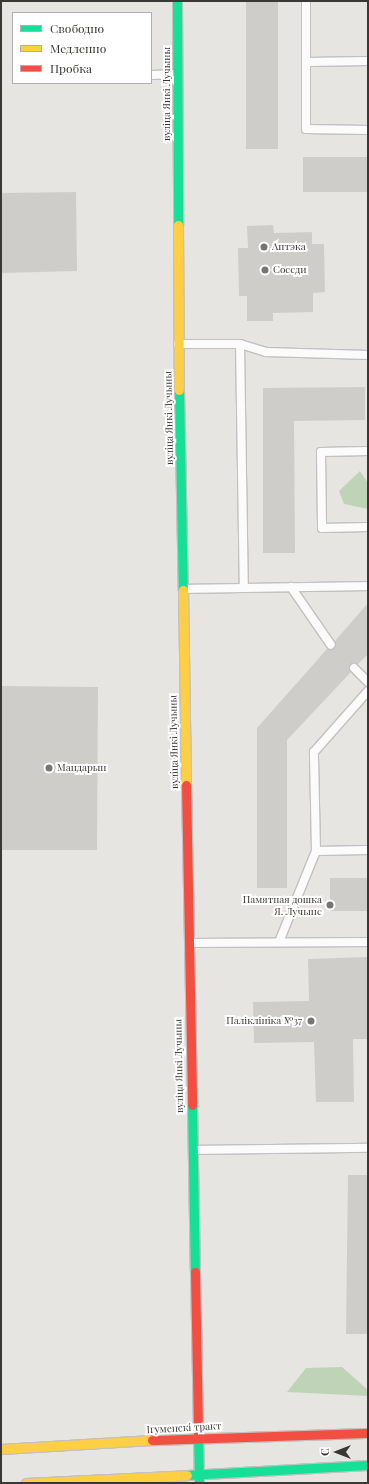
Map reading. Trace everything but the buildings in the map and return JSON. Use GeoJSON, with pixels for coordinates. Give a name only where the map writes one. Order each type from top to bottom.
{"type":"FeatureCollection","features":[{"type":"Feature","properties":{"kind":"main road","name":"вуліца Янкі Лучыны"},"geometry":{"type":"LineString","coordinates":[[177,1],[178,344],[191,1150],[199,1478]]}},
{"type":"Feature","properties":{"kind":"main road","name":"Ігуменскі тракт"},"geometry":{"type":"LineString","coordinates":[[1,1448],[198,1437],[368,1433]]}},
{"type":"Feature","properties":{"kind":"main road"},"geometry":{"type":"LineString","coordinates":[[26,1483],[199,1478],[368,1465]]}},
{"type":"Feature","properties":{"kind":"lane"},"geometry":{"type":"LineString","coordinates":[[306,1],[306,129],[368,130]]}},
{"type":"Feature","properties":{"kind":"lane"},"geometry":{"type":"LineString","coordinates":[[307,62],[368,61]]}},
{"type":"Feature","properties":{"kind":"lane"},"geometry":{"type":"LineString","coordinates":[[152,75],[178,74]]}},
{"type":"Feature","properties":{"kind":"lane"},"geometry":{"type":"LineString","coordinates":[[178,344],[240,344],[266,352],[368,355]]}},
{"type":"Feature","properties":{"kind":"lane"},"geometry":{"type":"LineString","coordinates":[[240,344],[244,588]]}},
{"type":"Feature","properties":{"kind":"lane"},"geometry":{"type":"LineString","coordinates":[[368,451],[320,452],[322,528],[368,527]]}},
{"type":"Feature","properties":{"kind":"lane"},"geometry":{"type":"LineString","coordinates":[[182,589],[368,586]]}},
{"type":"Feature","properties":{"kind":"lane"},"geometry":{"type":"LineString","coordinates":[[291,587],[331,645]]}},
{"type":"Feature","properties":{"kind":"lane"},"geometry":{"type":"LineString","coordinates":[[354,668],[368,682]]}},
{"type":"Feature","properties":{"kind":"lane"},"geometry":{"type":"LineString","coordinates":[[279,942],[316,851],[314,752],[368,691]]}},
{"type":"Feature","properties":{"kind":"lane"},"geometry":{"type":"LineString","coordinates":[[316,851],[368,850]]}},
{"type":"Feature","properties":{"kind":"lane"},"geometry":{"type":"LineString","coordinates":[[188,943],[368,942]]}},
{"type":"Feature","properties":{"kind":"lane"},"geometry":{"type":"LineString","coordinates":[[191,1150],[368,1148]]}},
{"type":"Feature","properties":{"kind":"green space"},"geometry":{"type":"Polygon","coordinates":[[[360,471],[368,483],[368,509],[344,504],[339,491],[360,471]]]}},
{"type":"Feature","properties":{"kind":"green space"},"geometry":{"type":"Polygon","coordinates":[[[342,1367],[368,1390],[368,1396],[287,1392],[306,1368],[342,1367]]]}},
{"type":"Feature","properties":{"kind":"traffic: fast"},"geometry":{"type":"LineString","coordinates":[[177,1],[178,225]]}},
{"type":"Feature","properties":{"kind":"traffic: fast"},"geometry":{"type":"LineString","coordinates":[[179,390],[183,590]]}},
{"type":"Feature","properties":{"kind":"traffic: fast"},"geometry":{"type":"LineString","coordinates":[[192,1105],[195,1272]]}},
{"type":"Feature","properties":{"kind":"traffic: fast"},"geometry":{"type":"LineString","coordinates":[[198,1432],[199,1483]]}},
{"type":"Feature","properties":{"kind":"traffic: fast"},"geometry":{"type":"LineString","coordinates":[[187,1475],[368,1465]]}},
{"type":"Feature","properties":{"kind":"traffic: slow"},"geometry":{"type":"LineString","coordinates":[[178,225],[179,390]]}},
{"type":"Feature","properties":{"kind":"traffic: slow"},"geometry":{"type":"LineString","coordinates":[[183,590],[186,785]]}},
{"type":"Feature","properties":{"kind":"traffic: slow"},"geometry":{"type":"LineString","coordinates":[[1,1449],[152,1440]]}},
{"type":"Feature","properties":{"kind":"traffic: slow"},"geometry":{"type":"LineString","coordinates":[[26,1483],[187,1475]]}},
{"type":"Feature","properties":{"kind":"traffic: jam"},"geometry":{"type":"LineString","coordinates":[[186,785],[192,1105]]}},
{"type":"Feature","properties":{"kind":"traffic: jam"},"geometry":{"type":"LineString","coordinates":[[195,1272],[198,1432]]}},
{"type":"Feature","properties":{"kind":"traffic: jam"},"geometry":{"type":"LineString","coordinates":[[152,1440],[368,1433]]}},
{"type":"Feature","properties":{"kind":"place","name":"Аптэка"},"geometry":{"type":"Point","coordinates":[264,247]}},
{"type":"Feature","properties":{"kind":"place","name":"Соседи"},"geometry":{"type":"Point","coordinates":[265,270]}},
{"type":"Feature","properties":{"kind":"place","name":"Мандарын"},"geometry":{"type":"Point","coordinates":[49,768]}},
{"type":"Feature","properties":{"kind":"place","name":"Памятная дошка Я. Лучыне"},"geometry":{"type":"Point","coordinates":[330,905]}},
{"type":"Feature","properties":{"kind":"place","name":"Паліклініка №37"},"geometry":{"type":"Point","coordinates":[311,1021]}}]}
